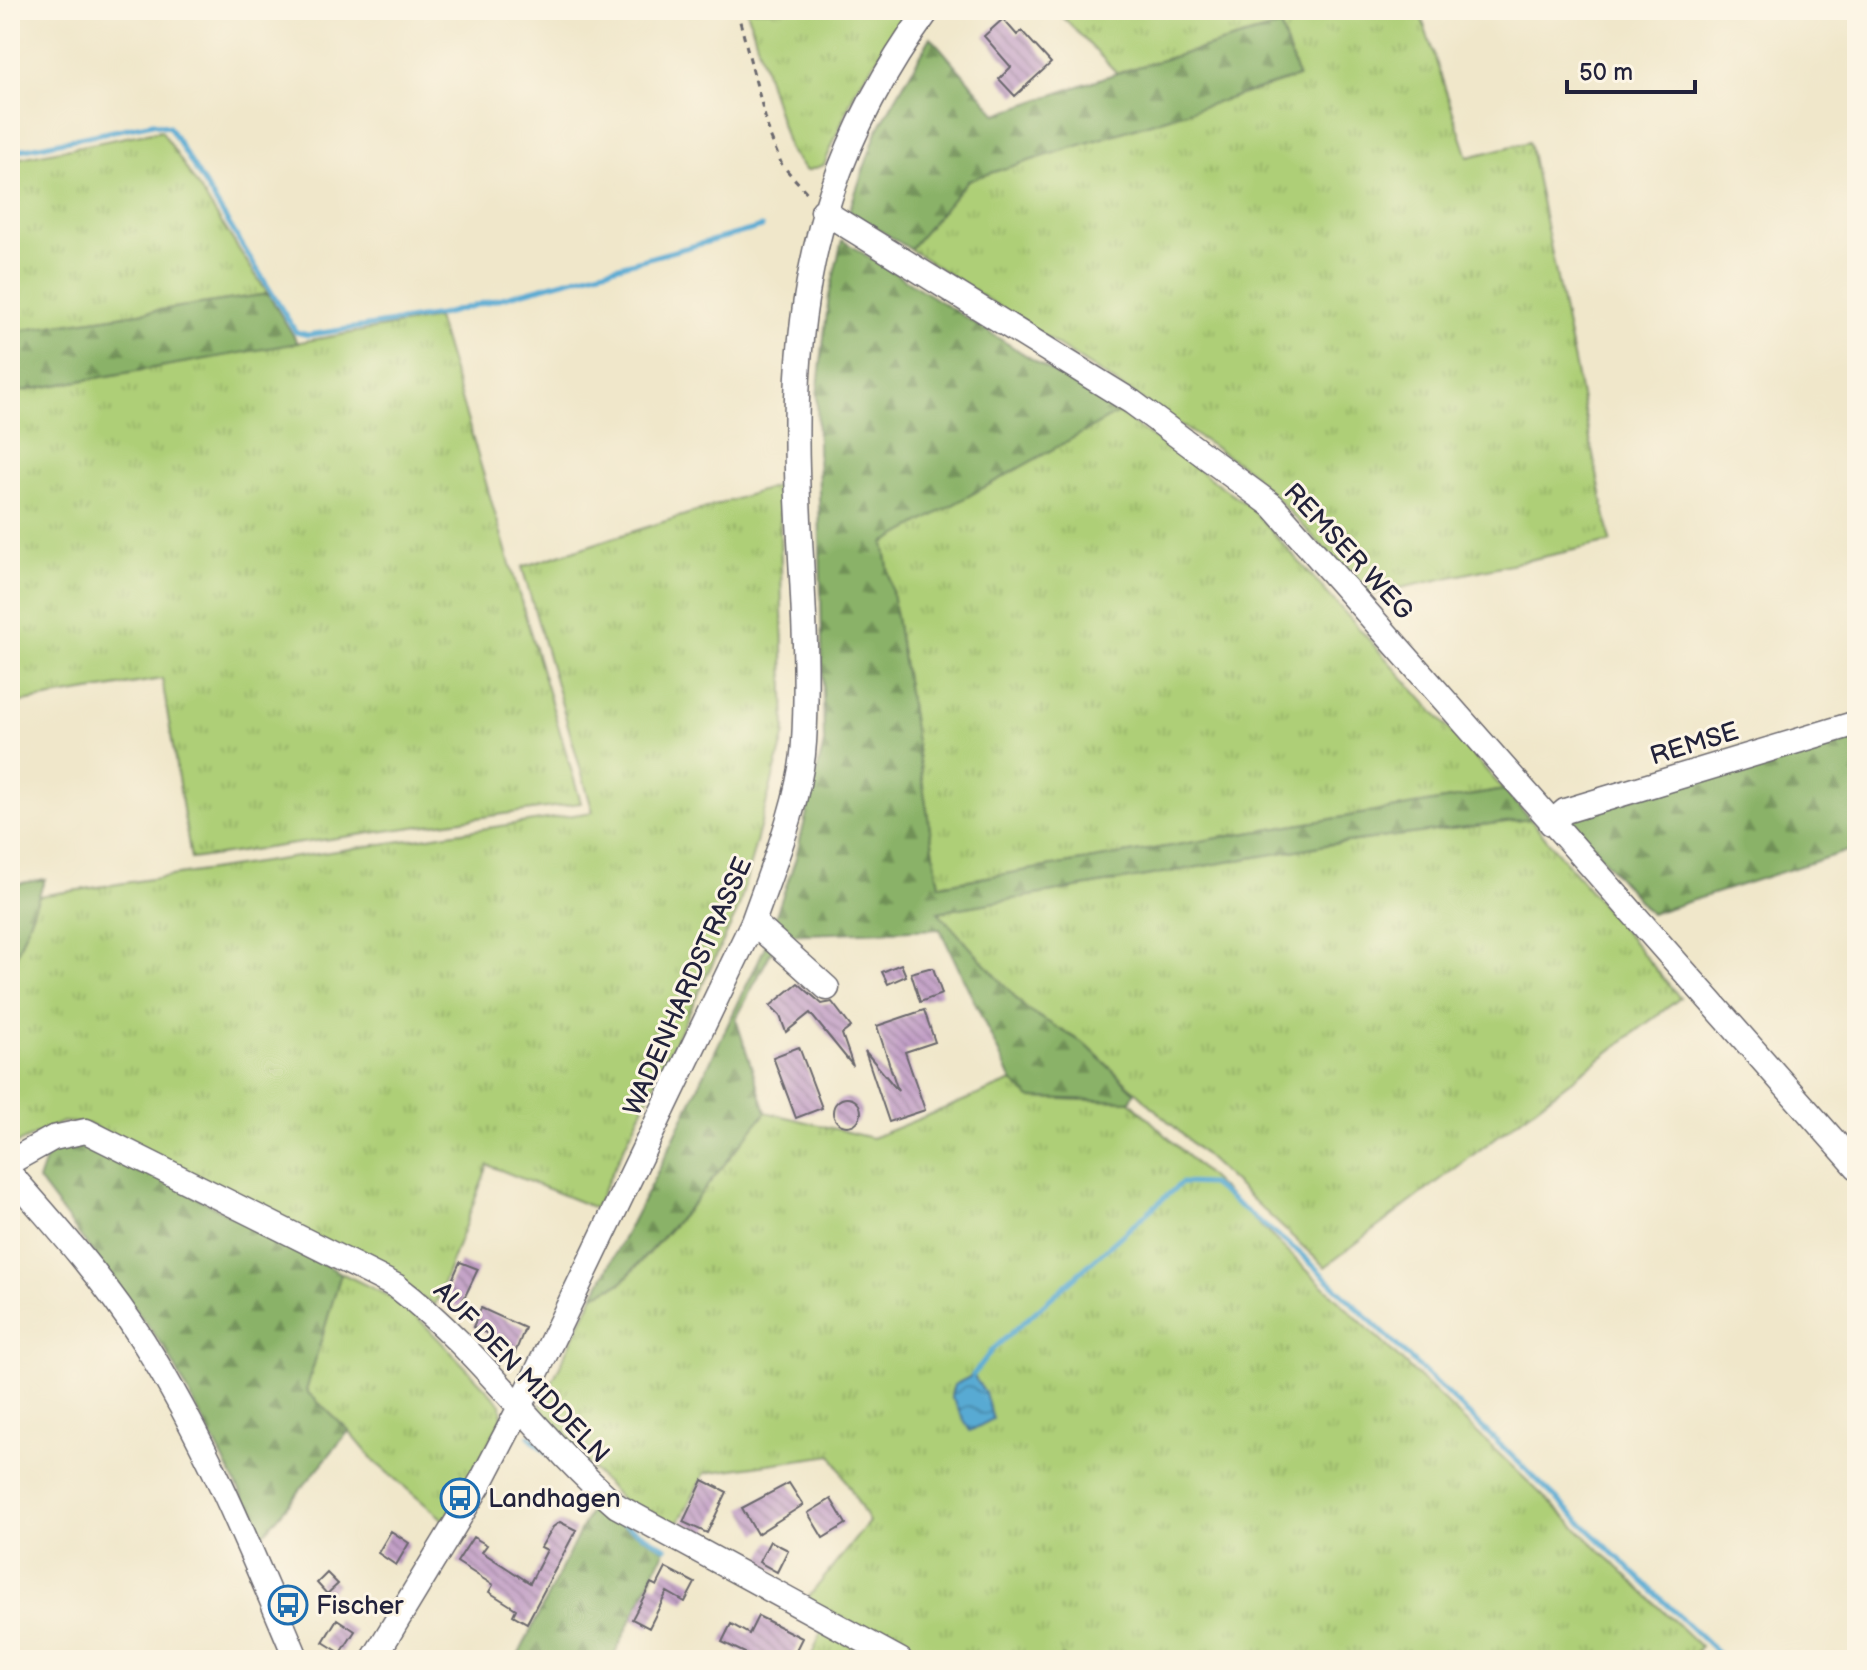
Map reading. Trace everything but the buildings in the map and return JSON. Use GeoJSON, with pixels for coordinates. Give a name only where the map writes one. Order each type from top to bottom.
{"type":"FeatureCollection","features":[{"type":"Feature","properties":{"kind":"street","name":"WADENHARDSTRASSE"},"geometry":{"type":"LineString","coordinates":[[373,1660],[475,1493],[519,1409],[753,922],[793,795],[804,744],[797,399],[804,301],[823,211],[849,142],[893,58],[928,10]]}},
{"type":"Feature","properties":{"kind":"street","name":"REMSER WEG"},"geometry":{"type":"LineString","coordinates":[[823,211],[1132,402],[1273,506],[1857,1167]]}},
{"type":"Feature","properties":{"kind":"street","name":"REMSE"},"geometry":{"type":"LineString","coordinates":[[1551,823],[1565,811],[1857,723]]}},
{"type":"Feature","properties":{"kind":"street"},"geometry":{"type":"LineString","coordinates":[[753,922],[827,988]]}},
{"type":"Feature","properties":{"kind":"street","name":"AUF DEN MIDDELN"},"geometry":{"type":"LineString","coordinates":[[10,1162],[53,1138],[86,1131],[396,1286],[429,1311],[579,1473],[617,1506],[900,1660]]}},
{"type":"Feature","properties":{"kind":"street"},"geometry":{"type":"LineString","coordinates":[[10,1174],[83,1258],[142,1339],[185,1411],[225,1490],[297,1660]]}},
{"type":"Feature","properties":{"kind":"path"},"geometry":{"type":"LineString","coordinates":[[737,10],[770,136],[782,165],[823,211]]}},
{"type":"Feature","properties":{"kind":"green space"},"geometry":{"type":"Polygon","coordinates":[[[747,10],[911,10],[856,89],[824,165],[806,171],[789,150],[747,10]]]}},
{"type":"Feature","properties":{"kind":"green space"},"geometry":{"type":"Polygon","coordinates":[[[1056,10],[1419,10],[1468,157],[1529,142],[1611,542],[1369,595],[1249,470],[910,249],[968,180],[1298,77],[1280,26],[1117,73],[1056,10]]]}},
{"type":"Feature","properties":{"kind":"green space"},"geometry":{"type":"Polygon","coordinates":[[[1280,26],[1298,77],[968,180],[910,249],[849,211],[877,131],[931,37],[997,114],[1117,73],[1280,26]]]}},
{"type":"Feature","properties":{"kind":"green space"},"geometry":{"type":"Polygon","coordinates":[[[161,130],[268,294],[10,332],[10,160],[161,130]]]}},
{"type":"Feature","properties":{"kind":"green space"},"geometry":{"type":"Polygon","coordinates":[[[842,240],[1118,413],[884,543],[939,885],[1504,790],[1530,819],[1332,844],[938,912],[1026,1009],[1085,1044],[1135,1092],[1130,1101],[1030,1098],[1012,1081],[940,929],[780,935],[736,1019],[766,1112],[695,1201],[621,1283],[594,1295],[658,1171],[763,951],[795,861],[824,743],[817,395],[829,296],[842,240]]]}},
{"type":"Feature","properties":{"kind":"green space"},"geometry":{"type":"Polygon","coordinates":[[[268,294],[298,343],[10,393],[10,332],[268,294]]]}},
{"type":"Feature","properties":{"kind":"green space"},"geometry":{"type":"Polygon","coordinates":[[[437,318],[581,803],[191,859],[162,679],[10,704],[10,393],[437,318]]]}},
{"type":"Feature","properties":{"kind":"green space"},"geometry":{"type":"Polygon","coordinates":[[[1118,413],[1249,506],[1504,790],[939,885],[884,543],[1118,413]]]}},
{"type":"Feature","properties":{"kind":"green space"},"geometry":{"type":"Polygon","coordinates":[[[779,485],[785,733],[738,910],[595,1208],[488,1165],[435,1305],[88,1124],[62,1122],[10,1147],[10,972],[39,896],[593,812],[522,567],[779,485]]]}},
{"type":"Feature","properties":{"kind":"green space"},"geometry":{"type":"Polygon","coordinates":[[[1857,729],[1857,848],[1650,914],[1568,818],[1857,729]]]}},
{"type":"Feature","properties":{"kind":"green space"},"geometry":{"type":"Polygon","coordinates":[[[1530,819],[1680,998],[1325,1267],[1085,1044],[1026,1009],[937,912],[1332,844],[1530,819]]]}},
{"type":"Feature","properties":{"kind":"green space"},"geometry":{"type":"Polygon","coordinates":[[[45,879],[10,972],[10,885],[45,879]]]}},
{"type":"Feature","properties":{"kind":"green space"},"geometry":{"type":"Polygon","coordinates":[[[1012,1081],[1031,1098],[1130,1101],[1700,1646],[1693,1660],[1066,1660],[1062,1656],[1060,1660],[919,1660],[807,1599],[869,1522],[832,1455],[705,1473],[675,1529],[623,1501],[537,1413],[594,1295],[622,1283],[695,1201],[766,1112],[872,1138],[1012,1081]]]}},
{"type":"Feature","properties":{"kind":"green space"},"geometry":{"type":"Polygon","coordinates":[[[87,1140],[341,1273],[306,1391],[349,1431],[263,1535],[166,1350],[38,1180],[49,1149],[87,1140]]]}},
{"type":"Feature","properties":{"kind":"green space"},"geometry":{"type":"Polygon","coordinates":[[[341,1273],[389,1296],[422,1322],[501,1404],[502,1419],[445,1521],[375,1462],[349,1431],[306,1391],[341,1273]]]}},
{"type":"Feature","properties":{"kind":"green space"},"geometry":{"type":"Polygon","coordinates":[[[594,1503],[611,1518],[665,1550],[612,1660],[516,1660],[594,1503]]]}},
{"type":"Feature","properties":{"kind":"green space"},"geometry":{"type":"Polygon","coordinates":[[[822,1631],[878,1660],[810,1660],[822,1631]]]}},
{"type":"Feature","properties":{"kind":"water"},"geometry":{"type":"Polygon","coordinates":[[[973,1375],[985,1393],[993,1419],[970,1431],[951,1396],[954,1385],[973,1375]]]}},
{"type":"Feature","properties":{"kind":"waterway"},"geometry":{"type":"LineString","coordinates":[[10,152],[153,123],[169,127],[296,332],[308,335],[440,315],[762,227]]}},
{"type":"Feature","properties":{"kind":"waterway"},"geometry":{"type":"LineString","coordinates":[[973,1375],[992,1350],[1181,1183],[1211,1184],[1301,1254],[1725,1660]]}},
{"type":"Feature","properties":{"kind":"waterway"},"geometry":{"type":"LineString","coordinates":[[529,1436],[546,1453]]}},
{"type":"Feature","properties":{"kind":"waterway"},"geometry":{"type":"LineString","coordinates":[[619,1521],[666,1548]]}},
{"type":"Feature","properties":{"kind":"place","name":"Landhagen"},"geometry":{"type":"Point","coordinates":[460,1498]}},
{"type":"Feature","properties":{"kind":"place","name":"Fischer"},"geometry":{"type":"Point","coordinates":[288,1605]}}]}
